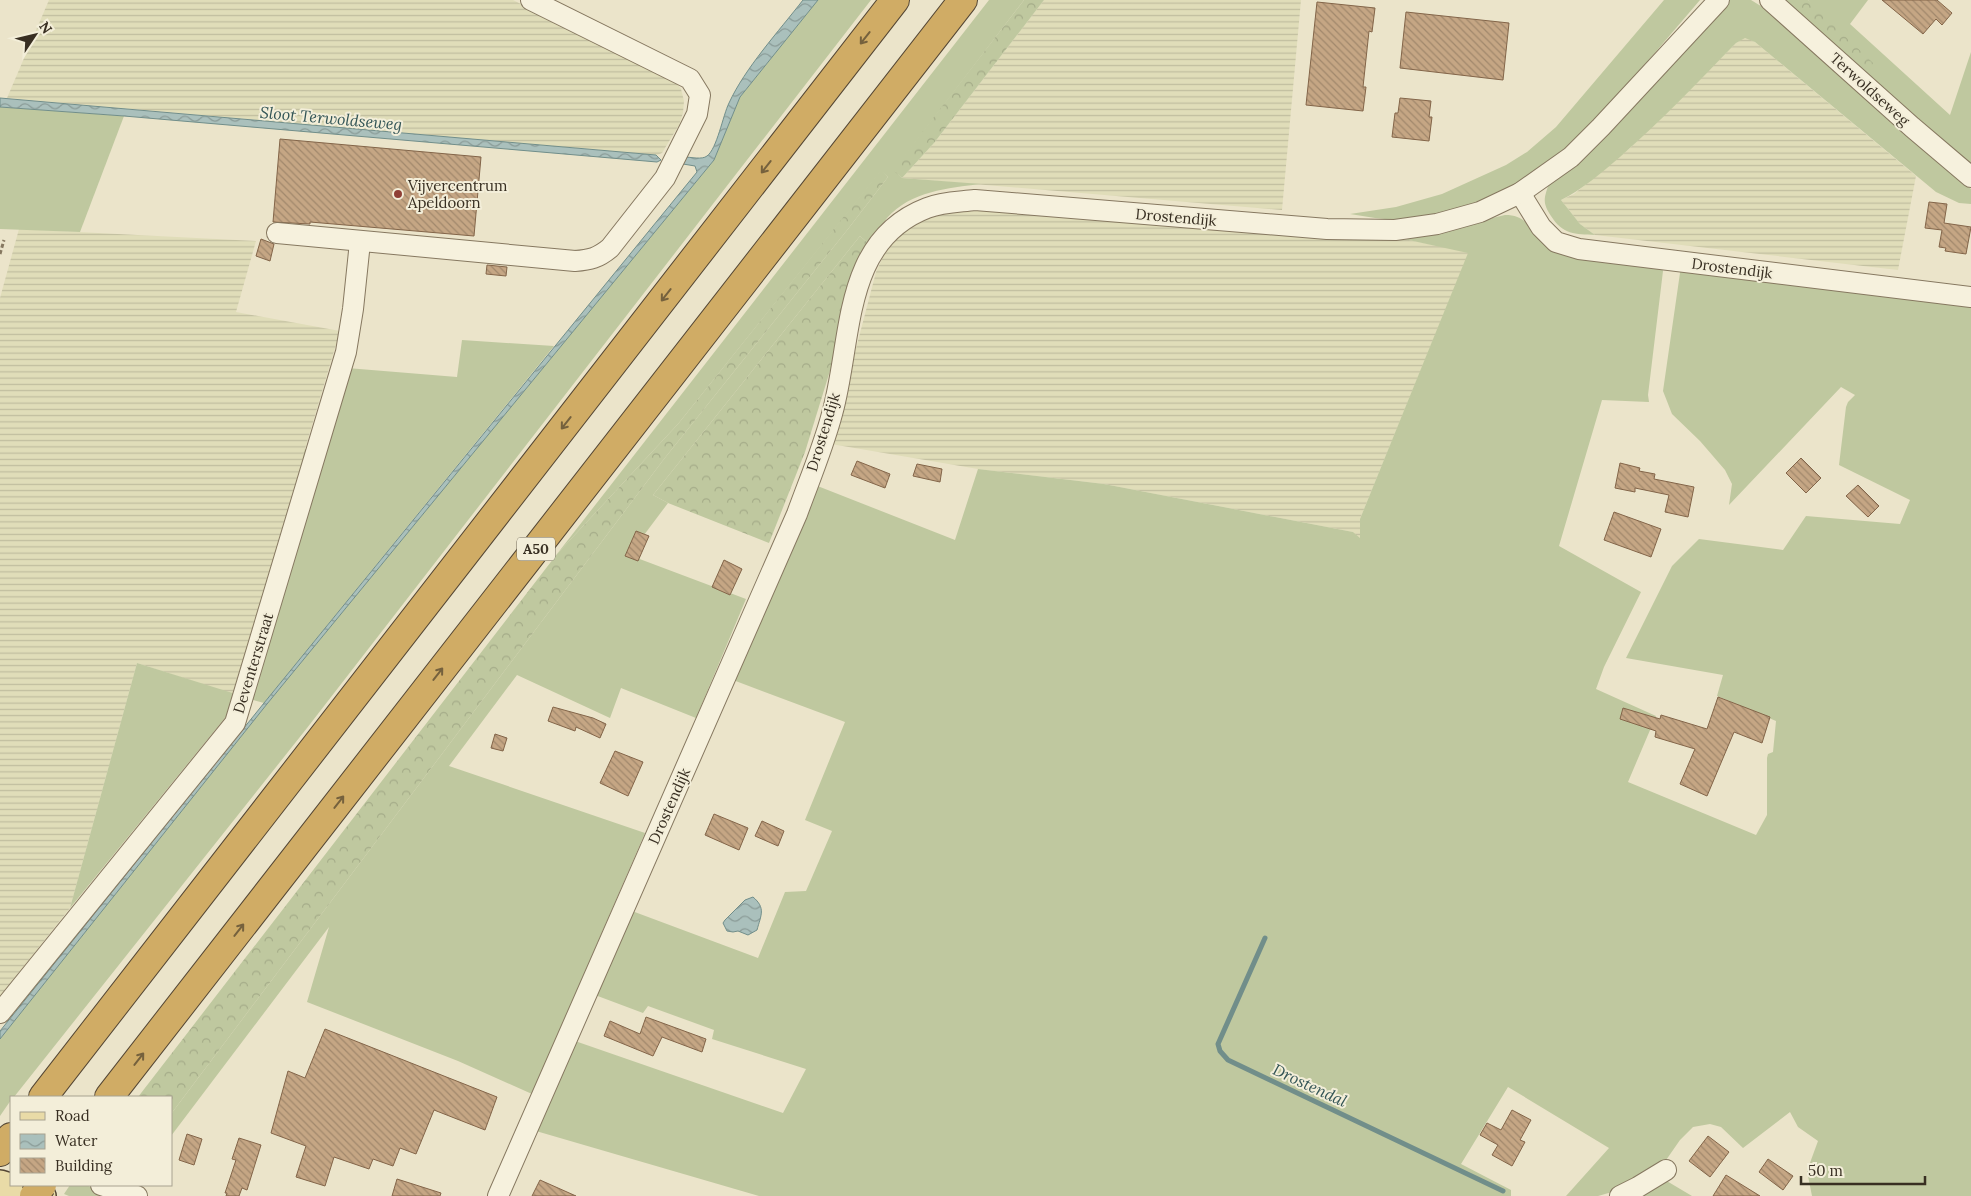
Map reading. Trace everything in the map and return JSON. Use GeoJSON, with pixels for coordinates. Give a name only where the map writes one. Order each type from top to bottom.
{"type":"FeatureCollection","features":[{"type":"Feature","properties":{"kind":"highway"},"geometry":{"type":"LineString","coordinates":[[44,1096],[895,0]]}},
{"type":"Feature","properties":{"kind":"highway","name":"A50"},"geometry":{"type":"LineString","coordinates":[[110,1096],[963,0]]}},
{"type":"Feature","properties":{"kind":"highway"},"geometry":{"type":"LineString","coordinates":[[0,1152],[10,1139]]}},
{"type":"Feature","properties":{"kind":"main road"},"geometry":{"type":"LineString","coordinates":[[0,1183],[43,1196]]}},
{"type":"Feature","properties":{"kind":"street"},"geometry":{"type":"LineString","coordinates":[[277,233],[566,260],[589,260],[600,256],[610,248],[665,178],[697,114],[700,95],[690,79],[531,0]]}},
{"type":"Feature","properties":{"kind":"street","name":"Drostendijk"},"geometry":{"type":"LineString","coordinates":[[498,1196],[797,514],[832,413],[858,284],[872,252],[884,235],[901,222],[927,208],[947,203],[975,200],[1327,229],[1395,230],[1438,224],[1480,212],[1520,193],[1571,157],[1601,128],[1719,0]]}},
{"type":"Feature","properties":{"kind":"street","name":"Terwoldseweg"},"geometry":{"type":"LineString","coordinates":[[1770,0],[1971,177]]}},
{"type":"Feature","properties":{"kind":"street","name":"Drostendijk"},"geometry":{"type":"LineString","coordinates":[[1520,193],[1541,227],[1556,242],[1579,249],[1971,297]]}},
{"type":"Feature","properties":{"kind":"street","name":"Deventerstraat"},"geometry":{"type":"LineString","coordinates":[[0,1012],[235,722],[346,352],[354,309],[360,242]]}},
{"type":"Feature","properties":{"kind":"street"},"geometry":{"type":"LineString","coordinates":[[1620,1196],[1666,1170]]}},
{"type":"Feature","properties":{"kind":"street"},"geometry":{"type":"LineString","coordinates":[[105,1186],[137,1196]]}},
{"type":"Feature","properties":{"kind":"path"},"geometry":{"type":"LineString","coordinates":[[0,254],[4,240]]}},
{"type":"Feature","properties":{"kind":"shaded area"},"geometry":{"type":"Polygon","coordinates":[[[49,0],[513,0],[675,81],[681,89],[684,101],[683,113],[679,125],[662,153],[657,155],[7,98],[49,0]]]}},
{"type":"Feature","properties":{"kind":"shaded area"},"geometry":{"type":"Polygon","coordinates":[[[1044,0],[1301,0],[1282,210],[902,178],[934,143],[1044,0]]]}},
{"type":"Feature","properties":{"kind":"shaded area"},"geometry":{"type":"Polygon","coordinates":[[[1745,37],[1755,42],[1916,176],[1898,270],[1595,235],[1580,224],[1561,200],[1574,194],[1629,149],[1736,43],[1745,37]]]}},
{"type":"Feature","properties":{"kind":"shaded area"},"geometry":{"type":"Polygon","coordinates":[[[963,206],[1404,239],[1469,252],[1360,519],[1360,539],[1353,532],[1104,484],[978,469],[831,444],[876,272],[889,244],[900,228],[963,206]]]}},
{"type":"Feature","properties":{"kind":"shaded area"},"geometry":{"type":"Polygon","coordinates":[[[19,229],[256,241],[236,312],[340,331],[305,449],[242,697],[137,663],[70,908],[0,996],[0,298],[19,229]]]}},
{"type":"Feature","properties":{"kind":"green space"},"geometry":{"type":"Polygon","coordinates":[[[818,0],[871,0],[307,728],[15,1096],[10,1096],[10,1101],[0,1116],[0,1039],[267,704],[714,160],[740,97],[818,0]]]}},
{"type":"Feature","properties":{"kind":"green space"},"geometry":{"type":"Polygon","coordinates":[[[989,0],[1024,0],[894,170],[902,178],[981,184],[943,189],[919,196],[907,202],[887,218],[869,244],[860,236],[653,495],[668,503],[629,555],[746,599],[696,718],[621,688],[610,718],[517,675],[449,766],[645,833],[532,1094],[458,1061],[307,1002],[329,927],[172,1135],[172,1113],[664,459],[888,177],[881,171],[678,424],[557,554],[989,0]]]}},
{"type":"Feature","properties":{"kind":"green space"},"geometry":{"type":"Polygon","coordinates":[[[1024,0],[1044,0],[934,143],[902,178],[893,170],[1024,0]]]}},
{"type":"Feature","properties":{"kind":"green space"},"geometry":{"type":"Polygon","coordinates":[[[1664,0],[1700,0],[1600,117],[1540,171],[1482,205],[1405,221],[1350,214],[1396,207],[1442,194],[1506,165],[1527,152],[1556,127],[1664,0]]]}},
{"type":"Feature","properties":{"kind":"green space"},"geometry":{"type":"Polygon","coordinates":[[[1725,0],[1751,0],[1764,8],[1971,189],[1971,204],[1959,203],[1936,192],[1755,42],[1745,38],[1736,43],[1665,115],[1620,157],[1584,186],[1561,200],[1580,224],[1595,235],[1575,234],[1560,227],[1551,216],[1545,204],[1549,183],[1725,0]]]}},
{"type":"Feature","properties":{"kind":"green space"},"geometry":{"type":"Polygon","coordinates":[[[1782,0],[1808,0],[1873,63],[1871,81],[1782,0]]]}},
{"type":"Feature","properties":{"kind":"green space"},"geometry":{"type":"Polygon","coordinates":[[[1808,0],[1868,0],[1850,24],[1950,115],[1971,52],[1971,167],[1871,81],[1808,0]]]}},
{"type":"Feature","properties":{"kind":"green space"},"geometry":{"type":"Polygon","coordinates":[[[0,107],[124,116],[80,232],[0,229],[0,107]]]}},
{"type":"Feature","properties":{"kind":"green space"},"geometry":{"type":"Polygon","coordinates":[[[881,170],[888,177],[664,459],[172,1113],[172,1096],[139,1096],[557,554],[678,424],[881,170]]]}},
{"type":"Feature","properties":{"kind":"green space"},"geometry":{"type":"Polygon","coordinates":[[[1505,215],[1521,219],[1539,237],[1660,264],[1663,271],[1648,395],[1649,402],[1602,400],[1559,546],[1641,592],[1604,667],[1596,689],[1656,716],[1628,782],[1756,835],[1767,815],[1767,758],[1768,754],[1773,752],[1776,721],[1717,696],[1723,675],[1626,658],[1672,566],[1699,539],[1783,550],[1806,516],[1900,524],[1910,500],[1839,465],[1846,407],[1855,395],[1841,387],[1729,505],[1732,484],[1725,470],[1700,441],[1672,414],[1663,391],[1681,266],[1971,301],[1971,1196],[1812,1196],[1807,1171],[1818,1141],[1798,1127],[1790,1112],[1743,1148],[1721,1127],[1710,1124],[1693,1127],[1680,1140],[1664,1163],[1619,1190],[1598,1196],[1566,1196],[1609,1148],[1508,1087],[1461,1164],[1511,1190],[1511,1196],[759,1196],[536,1131],[575,1041],[783,1113],[806,1069],[712,1039],[714,1030],[648,1006],[643,1013],[595,995],[632,911],[758,958],[785,892],[806,891],[832,831],[805,820],[845,722],[733,680],[815,485],[955,540],[978,469],[1104,484],[1353,532],[1360,538],[1360,519],[1468,253],[1404,239],[1505,215]]]}},
{"type":"Feature","properties":{"kind":"green space"},"geometry":{"type":"Polygon","coordinates":[[[860,236],[869,244],[805,452],[769,543],[668,503],[653,495],[860,236]]]}},
{"type":"Feature","properties":{"kind":"green space"},"geometry":{"type":"Polygon","coordinates":[[[462,340],[554,346],[264,703],[242,697],[70,908],[137,663],[242,696],[305,449],[320,453],[347,368],[457,377],[462,340]]]}},
{"type":"Feature","properties":{"kind":"green space"},"geometry":{"type":"Polygon","coordinates":[[[1665,1180],[1692,1196],[1629,1196],[1665,1180]]]}},
{"type":"Feature","properties":{"kind":"green space"},"geometry":{"type":"Polygon","coordinates":[[[69,1186],[88,1186],[122,1196],[69,1196],[64,1194],[69,1186]]]}},
{"type":"Feature","properties":{"kind":"water"},"geometry":{"type":"Polygon","coordinates":[[[803,0],[818,0],[740,97],[714,160],[267,704],[0,1039],[0,1031],[264,703],[697,172],[695,166],[681,162],[684,157],[702,158],[711,152],[727,108],[744,76],[803,0]]]}},
{"type":"Feature","properties":{"kind":"water"},"geometry":{"type":"Polygon","coordinates":[[[0,98],[656,155],[661,160],[657,162],[0,107],[0,98]]]}},
{"type":"Feature","properties":{"kind":"water"},"geometry":{"type":"Polygon","coordinates":[[[753,897],[761,908],[757,930],[748,935],[738,931],[727,931],[723,923],[725,920],[745,900],[753,897]]]}},
{"type":"Feature","properties":{"kind":"building"},"geometry":{"type":"Polygon","coordinates":[[[1882,0],[1937,0],[1952,13],[1942,25],[1936,19],[1923,34],[1882,0]]]}},
{"type":"Feature","properties":{"kind":"building"},"geometry":{"type":"Polygon","coordinates":[[[1317,2],[1375,8],[1372,32],[1369,31],[1363,87],[1366,87],[1363,111],[1306,105],[1317,2]]]}},
{"type":"Feature","properties":{"kind":"building"},"geometry":{"type":"Polygon","coordinates":[[[1406,12],[1509,23],[1503,80],[1400,68],[1406,12]]]}},
{"type":"Feature","properties":{"kind":"building"},"geometry":{"type":"Polygon","coordinates":[[[1400,98],[1431,101],[1429,117],[1432,117],[1429,141],[1392,137],[1395,113],[1398,113],[1400,98]]]}},
{"type":"Feature","properties":{"kind":"building"},"geometry":{"type":"Polygon","coordinates":[[[280,139],[481,157],[474,236],[310,222],[310,224],[273,222],[280,139]]]}},
{"type":"Feature","properties":{"kind":"building"},"geometry":{"type":"Polygon","coordinates":[[[1929,202],[1947,204],[1944,223],[1971,227],[1966,254],[1945,251],[1946,248],[1939,247],[1942,230],[1925,228],[1929,202]]]}},
{"type":"Feature","properties":{"kind":"building"},"geometry":{"type":"Polygon","coordinates":[[[261,239],[274,244],[270,261],[256,256],[261,239]]]}},
{"type":"Feature","properties":{"kind":"building"},"geometry":{"type":"Polygon","coordinates":[[[487,265],[507,267],[506,276],[486,274],[487,265]]]}},
{"type":"Feature","properties":{"kind":"building"},"geometry":{"type":"Polygon","coordinates":[[[1801,458],[1821,478],[1806,493],[1786,473],[1801,458]]]}},
{"type":"Feature","properties":{"kind":"building"},"geometry":{"type":"Polygon","coordinates":[[[857,461],[890,474],[885,488],[851,475],[857,461]]]}},
{"type":"Feature","properties":{"kind":"building"},"geometry":{"type":"Polygon","coordinates":[[[1620,463],[1640,468],[1639,471],[1655,474],[1654,479],[1694,487],[1688,517],[1665,512],[1669,495],[1635,488],[1635,492],[1615,488],[1620,463]]]}},
{"type":"Feature","properties":{"kind":"building"},"geometry":{"type":"Polygon","coordinates":[[[917,464],[942,469],[940,482],[913,476],[917,464]]]}},
{"type":"Feature","properties":{"kind":"building"},"geometry":{"type":"Polygon","coordinates":[[[1858,485],[1879,506],[1868,517],[1846,496],[1858,485]]]}},
{"type":"Feature","properties":{"kind":"building"},"geometry":{"type":"Polygon","coordinates":[[[1614,512],[1661,529],[1651,557],[1604,540],[1614,512]]]}},
{"type":"Feature","properties":{"kind":"building"},"geometry":{"type":"Polygon","coordinates":[[[636,531],[649,536],[638,561],[625,556],[636,531]]]}},
{"type":"Feature","properties":{"kind":"building"},"geometry":{"type":"Polygon","coordinates":[[[724,560],[742,569],[730,595],[712,587],[724,560]]]}},
{"type":"Feature","properties":{"kind":"building"},"geometry":{"type":"Polygon","coordinates":[[[1718,697],[1770,717],[1762,743],[1734,732],[1707,796],[1680,784],[1695,749],[1655,737],[1656,731],[1620,719],[1623,708],[1660,719],[1661,715],[1707,729],[1718,697]]]}},
{"type":"Feature","properties":{"kind":"building"},"geometry":{"type":"Polygon","coordinates":[[[553,707],[593,718],[606,724],[600,738],[576,727],[575,731],[548,721],[553,707]]]}},
{"type":"Feature","properties":{"kind":"building"},"geometry":{"type":"Polygon","coordinates":[[[495,734],[507,738],[503,751],[491,748],[495,734]]]}},
{"type":"Feature","properties":{"kind":"building"},"geometry":{"type":"Polygon","coordinates":[[[615,751],[643,762],[628,796],[600,783],[615,751]]]}},
{"type":"Feature","properties":{"kind":"building"},"geometry":{"type":"Polygon","coordinates":[[[714,814],[748,828],[739,850],[705,835],[714,814]]]}},
{"type":"Feature","properties":{"kind":"building"},"geometry":{"type":"Polygon","coordinates":[[[762,821],[784,831],[778,846],[755,836],[762,821]]]}},
{"type":"Feature","properties":{"kind":"building"},"geometry":{"type":"Polygon","coordinates":[[[646,1017],[706,1039],[702,1052],[662,1037],[653,1056],[604,1036],[610,1021],[640,1034],[646,1017]]]}},
{"type":"Feature","properties":{"kind":"building"},"geometry":{"type":"Polygon","coordinates":[[[325,1029],[497,1097],[485,1130],[434,1110],[416,1154],[400,1148],[393,1166],[373,1159],[369,1169],[334,1157],[325,1186],[296,1177],[306,1146],[271,1133],[288,1071],[305,1078],[325,1029]]]}},
{"type":"Feature","properties":{"kind":"building"},"geometry":{"type":"Polygon","coordinates":[[[1512,1110],[1531,1120],[1520,1140],[1525,1142],[1512,1166],[1492,1155],[1498,1145],[1480,1135],[1487,1123],[1501,1130],[1512,1110]]]}},
{"type":"Feature","properties":{"kind":"building"},"geometry":{"type":"Polygon","coordinates":[[[187,1134],[202,1139],[194,1165],[179,1160],[187,1134]]]}},
{"type":"Feature","properties":{"kind":"building"},"geometry":{"type":"Polygon","coordinates":[[[1708,1136],[1729,1152],[1710,1177],[1689,1161],[1708,1136]]]}},
{"type":"Feature","properties":{"kind":"building"},"geometry":{"type":"Polygon","coordinates":[[[239,1138],[261,1145],[247,1190],[242,1188],[239,1196],[226,1196],[227,1193],[225,1193],[236,1160],[232,1159],[239,1138]]]}},
{"type":"Feature","properties":{"kind":"building"},"geometry":{"type":"Polygon","coordinates":[[[1768,1159],[1793,1176],[1783,1190],[1759,1172],[1768,1159]]]}},
{"type":"Feature","properties":{"kind":"building"},"geometry":{"type":"Polygon","coordinates":[[[1726,1175],[1760,1196],[1713,1196],[1726,1175]]]}},
{"type":"Feature","properties":{"kind":"building"},"geometry":{"type":"Polygon","coordinates":[[[397,1179],[441,1193],[440,1196],[392,1196],[397,1179]]]}},
{"type":"Feature","properties":{"kind":"building"},"geometry":{"type":"Polygon","coordinates":[[[540,1180],[576,1196],[532,1196],[540,1180]]]}},
{"type":"Feature","properties":{"kind":"waterway","name":"Drostendal"},"geometry":{"type":"LineString","coordinates":[[1265,938],[1218,1044],[1220,1051],[1228,1060],[1503,1191]]}},
{"type":"Feature","properties":{"kind":"place","name":"Vijvercentrum Apeldoorn"},"geometry":{"type":"Point","coordinates":[398,194]}},
{"type":"Feature","properties":{"kind":"water label","name":"Sloot Terwoldseweg"},"geometry":{"type":"Point","coordinates":[331,118]}}]}
